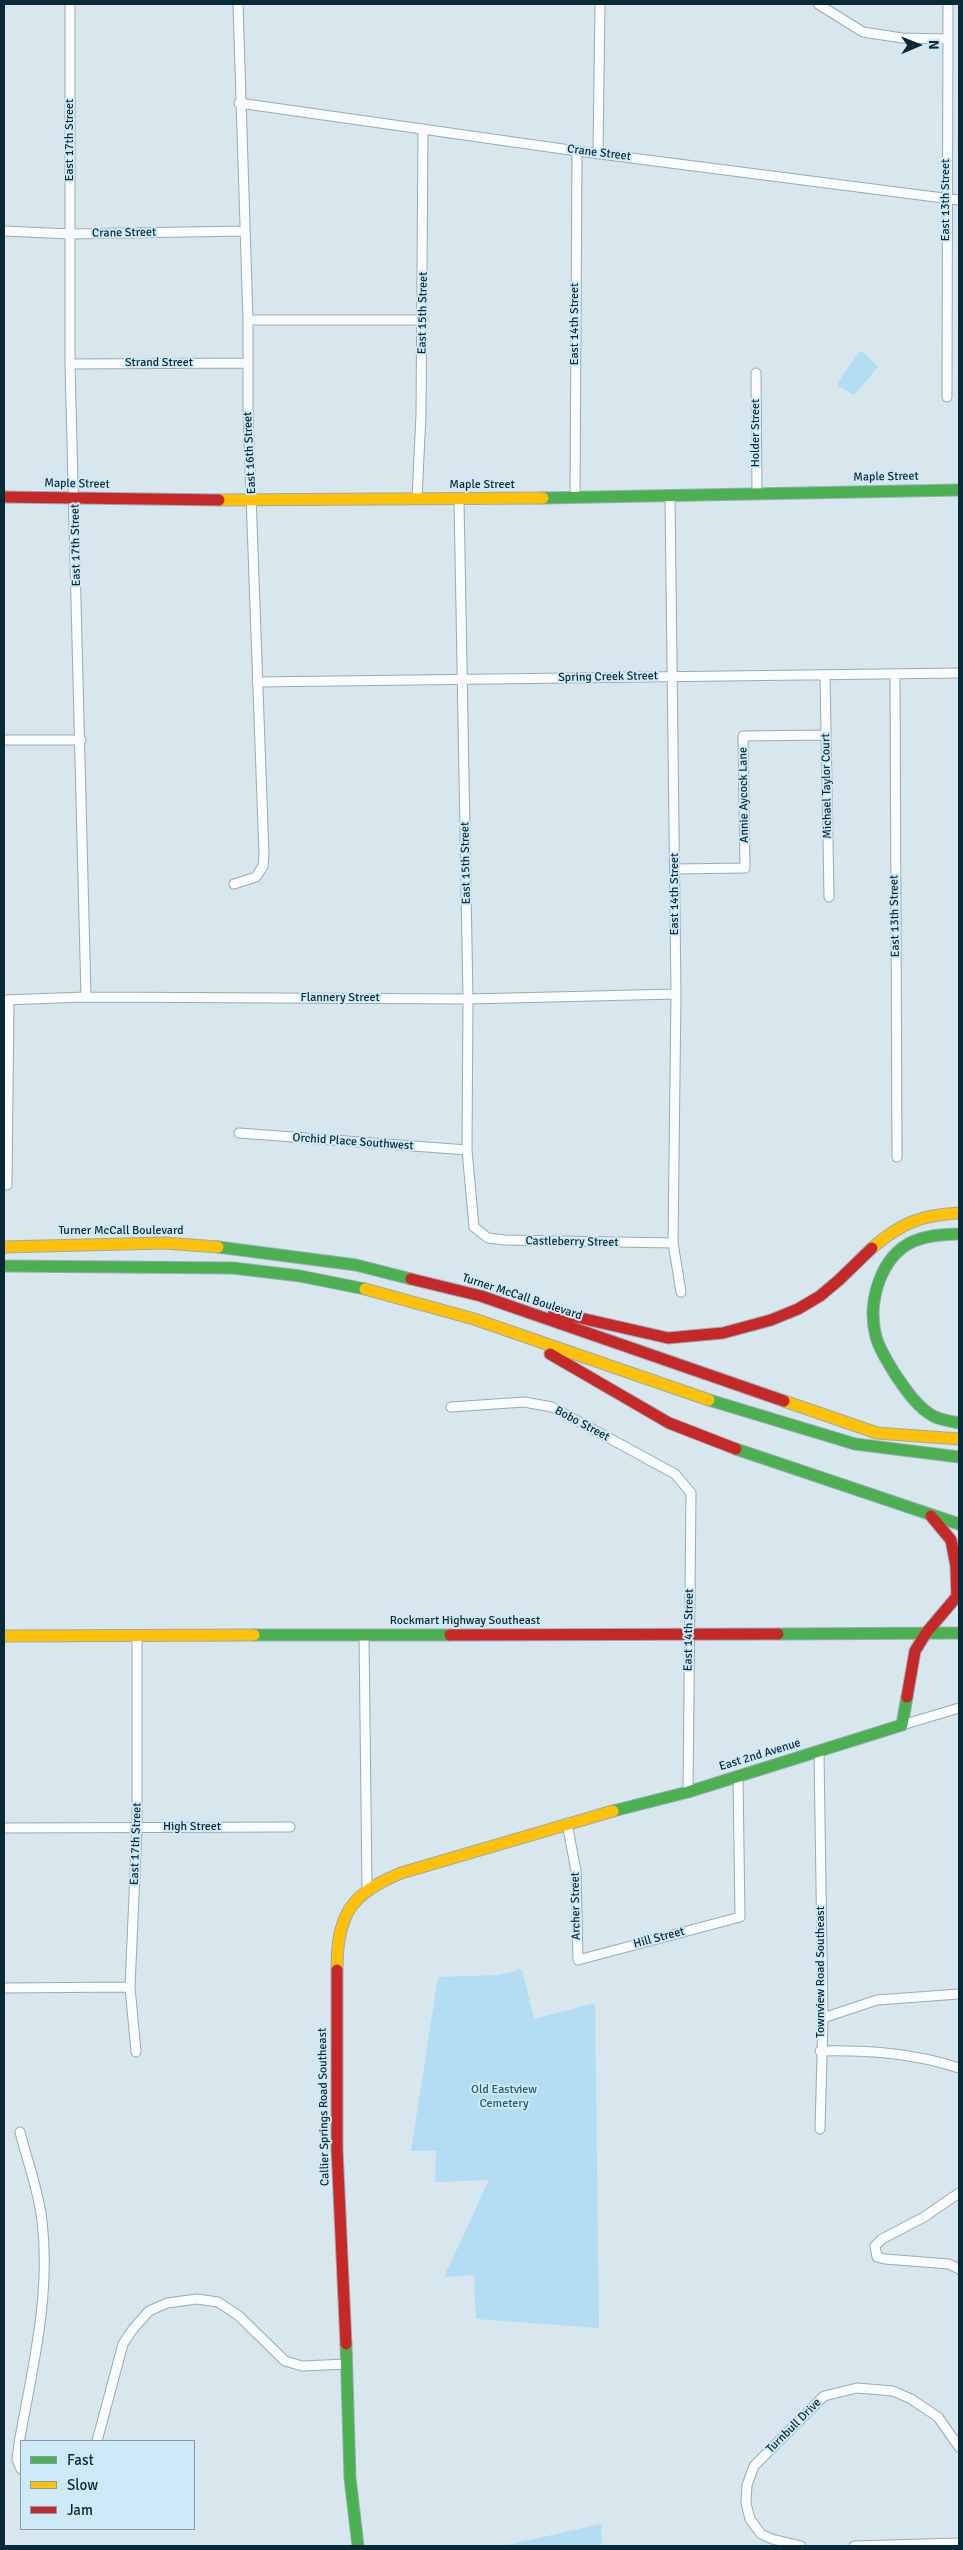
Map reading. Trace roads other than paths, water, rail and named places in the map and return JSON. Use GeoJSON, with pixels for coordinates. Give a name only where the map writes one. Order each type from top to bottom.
{"type":"FeatureCollection","features":[{"type":"Feature","properties":{"kind":"main road","name":"Maple Street"},"geometry":{"type":"LineString","coordinates":[[4,497],[252,501],[575,498],[757,492],[959,490]]}},
{"type":"Feature","properties":{"kind":"main road"},"geometry":{"type":"LineString","coordinates":[[482,1296],[676,1339],[726,1331],[774,1320],[800,1309],[837,1282],[866,1253],[899,1225],[925,1216],[959,1213]]}},
{"type":"Feature","properties":{"kind":"main road"},"geometry":{"type":"LineString","coordinates":[[959,1234],[944,1233],[913,1241],[894,1254],[884,1268],[877,1289],[874,1316],[877,1339],[887,1362],[914,1401],[935,1417],[959,1423]]}},
{"type":"Feature","properties":{"kind":"main road","name":"Turner McCall Boulevard"},"geometry":{"type":"LineString","coordinates":[[4,1247],[164,1243],[224,1247],[356,1265],[482,1296],[877,1433],[959,1439]]}},
{"type":"Feature","properties":{"kind":"main road"},"geometry":{"type":"LineString","coordinates":[[4,1266],[233,1268],[300,1276],[368,1290],[474,1319],[523,1338],[728,1407],[855,1444],[959,1457]]}},
{"type":"Feature","properties":{"kind":"main road"},"geometry":{"type":"LineString","coordinates":[[523,1338],[678,1426],[715,1442],[959,1524]]}},
{"type":"Feature","properties":{"kind":"main road"},"geometry":{"type":"LineString","coordinates":[[902,1725],[915,1651],[926,1633],[958,1595],[956,1566],[951,1540],[931,1516]]}},
{"type":"Feature","properties":{"kind":"main road","name":"Rockmart Highway Southeast"},"geometry":{"type":"LineString","coordinates":[[4,1636],[959,1633]]}},
{"type":"Feature","properties":{"kind":"main road","name":"East 2nd Avenue"},"geometry":{"type":"LineString","coordinates":[[567,1823],[688,1792],[902,1725]]}},
{"type":"Feature","properties":{"kind":"main road","name":"Callier Springs Road Southeast"},"geometry":{"type":"LineString","coordinates":[[358,2546],[350,2478],[347,2364],[337,2149],[339,1929],[346,1910],[375,1883],[401,1873],[567,1823]]}},
{"type":"Feature","properties":{"kind":"street","name":"East 17th Street"},"geometry":{"type":"LineString","coordinates":[[70,4],[70,364],[75,497],[86,997]]}},
{"type":"Feature","properties":{"kind":"street","name":"East 16th Street"},"geometry":{"type":"LineString","coordinates":[[234,884],[256,877],[263,866],[238,4]]}},
{"type":"Feature","properties":{"kind":"street"},"geometry":{"type":"LineString","coordinates":[[598,152],[600,4]]}},
{"type":"Feature","properties":{"kind":"street"},"geometry":{"type":"LineString","coordinates":[[818,4],[863,32],[902,38],[948,39]]}},
{"type":"Feature","properties":{"kind":"street","name":"East 13th Street"},"geometry":{"type":"LineString","coordinates":[[947,397],[946,198],[948,4]]}},
{"type":"Feature","properties":{"kind":"street","name":"Crane Street"},"geometry":{"type":"LineString","coordinates":[[240,103],[577,151],[598,152],[959,200]]}},
{"type":"Feature","properties":{"kind":"street","name":"East 15th Street"},"geometry":{"type":"LineString","coordinates":[[417,498],[423,320],[423,129]]}},
{"type":"Feature","properties":{"kind":"street","name":"East 14th Street"},"geometry":{"type":"LineString","coordinates":[[575,498],[577,151]]}},
{"type":"Feature","properties":{"kind":"street","name":"Crane Street"},"geometry":{"type":"LineString","coordinates":[[4,231],[70,234],[245,231]]}},
{"type":"Feature","properties":{"kind":"street"},"geometry":{"type":"LineString","coordinates":[[248,320],[423,320]]}},
{"type":"Feature","properties":{"kind":"street","name":"Strand Street"},"geometry":{"type":"LineString","coordinates":[[70,364],[248,363]]}},
{"type":"Feature","properties":{"kind":"street","name":"Holder Street"},"geometry":{"type":"LineString","coordinates":[[756,373],[757,492]]}},
{"type":"Feature","properties":{"kind":"street","name":"East 14th Street"},"geometry":{"type":"LineString","coordinates":[[670,496],[676,994],[673,1244],[680,1292]]}},
{"type":"Feature","properties":{"kind":"street","name":"East 15th Street"},"geometry":{"type":"LineString","coordinates":[[459,499],[468,999],[467,1150],[474,1228]]}},
{"type":"Feature","properties":{"kind":"street","name":"Spring Creek Street"},"geometry":{"type":"LineString","coordinates":[[257,682],[959,673]]}},
{"type":"Feature","properties":{"kind":"street","name":"East 13th Street"},"geometry":{"type":"LineString","coordinates":[[895,674],[897,1158]]}},
{"type":"Feature","properties":{"kind":"street","name":"Michael Taylor Court"},"geometry":{"type":"LineString","coordinates":[[826,675],[829,897]]}},
{"type":"Feature","properties":{"kind":"street","name":"Annie Aycock Lane"},"geometry":{"type":"LineString","coordinates":[[675,869],[745,868],[743,736],[826,735]]}},
{"type":"Feature","properties":{"kind":"street"},"geometry":{"type":"LineString","coordinates":[[4,740],[81,740]]}},
{"type":"Feature","properties":{"kind":"street","name":"Flannery Street"},"geometry":{"type":"LineString","coordinates":[[6,1000],[86,997],[468,999],[676,994]]}},
{"type":"Feature","properties":{"kind":"street"},"geometry":{"type":"LineString","coordinates":[[6,1000],[7,1185]]}},
{"type":"Feature","properties":{"kind":"street","name":"Orchid Place Southwest"},"geometry":{"type":"LineString","coordinates":[[239,1133],[467,1150]]}},
{"type":"Feature","properties":{"kind":"street","name":"Castleberry Street"},"geometry":{"type":"LineString","coordinates":[[474,1228],[488,1238],[505,1240],[673,1244]]}},
{"type":"Feature","properties":{"kind":"street","name":"Bobo Street"},"geometry":{"type":"LineString","coordinates":[[451,1407],[537,1402],[552,1407],[675,1474]]}},
{"type":"Feature","properties":{"kind":"street","name":"East 14th Street"},"geometry":{"type":"LineString","coordinates":[[675,1474],[686,1486],[692,1500],[688,1635],[688,1792]]}},
{"type":"Feature","properties":{"kind":"street","name":"East 17th Street"},"geometry":{"type":"LineString","coordinates":[[136,2052],[130,1986],[137,1826],[137,1635]]}},
{"type":"Feature","properties":{"kind":"street"},"geometry":{"type":"LineString","coordinates":[[364,1635],[368,1889]]}},
{"type":"Feature","properties":{"kind":"street","name":"East 2nd Avenue"},"geometry":{"type":"LineString","coordinates":[[902,1725],[959,1708]]}},
{"type":"Feature","properties":{"kind":"street","name":"Townview Road Southeast"},"geometry":{"type":"LineString","coordinates":[[819,1752],[823,2018],[820,2051],[893,2052],[932,2059],[959,2068]]}},
{"type":"Feature","properties":{"kind":"street","name":"Hill Street"},"geometry":{"type":"LineString","coordinates":[[578,1960],[740,1917],[738,1776]]}},
{"type":"Feature","properties":{"kind":"street","name":"Archer Street"},"geometry":{"type":"LineString","coordinates":[[567,1823],[576,1871],[578,1960]]}},
{"type":"Feature","properties":{"kind":"street","name":"High Street"},"geometry":{"type":"LineString","coordinates":[[4,1828],[137,1826],[290,1827]]}},
{"type":"Feature","properties":{"kind":"street"},"geometry":{"type":"LineString","coordinates":[[4,1988],[130,1986]]}},
{"type":"Feature","properties":{"kind":"street"},"geometry":{"type":"LineString","coordinates":[[823,2018],[877,2000],[959,1994]]}},
{"type":"Feature","properties":{"kind":"street"},"geometry":{"type":"LineString","coordinates":[[820,2051],[820,2129]]}},
{"type":"Feature","properties":{"kind":"street"},"geometry":{"type":"LineString","coordinates":[[20,2132],[42,2219],[45,2256],[44,2300],[19,2443],[18,2460],[20,2466]]}},
{"type":"Feature","properties":{"kind":"street"},"geometry":{"type":"LineString","coordinates":[[959,2193],[924,2217],[882,2239],[874,2246],[877,2257],[949,2264],[959,2269]]}},
{"type":"Feature","properties":{"kind":"street"},"geometry":{"type":"LineString","coordinates":[[97,2440],[123,2344],[132,2329],[149,2311],[167,2303],[198,2299],[218,2302],[239,2316],[285,2361],[302,2366],[347,2364]]}},
{"type":"Feature","properties":{"kind":"street","name":"Turnbull Drive"},"geometry":{"type":"LineString","coordinates":[[801,2546],[772,2539],[761,2534],[750,2519],[746,2502],[748,2485],[754,2466],[824,2396],[857,2388],[892,2391],[910,2399],[938,2417],[959,2447]]}},
{"type":"Feature","properties":{"kind":"street"},"geometry":{"type":"LineString","coordinates":[[854,2546],[959,2543]]}},
{"type":"Feature","properties":{"kind":"park label","name":"Old Eastview Cemetery"},"geometry":{"type":"Point","coordinates":[504,2097]}}]}
